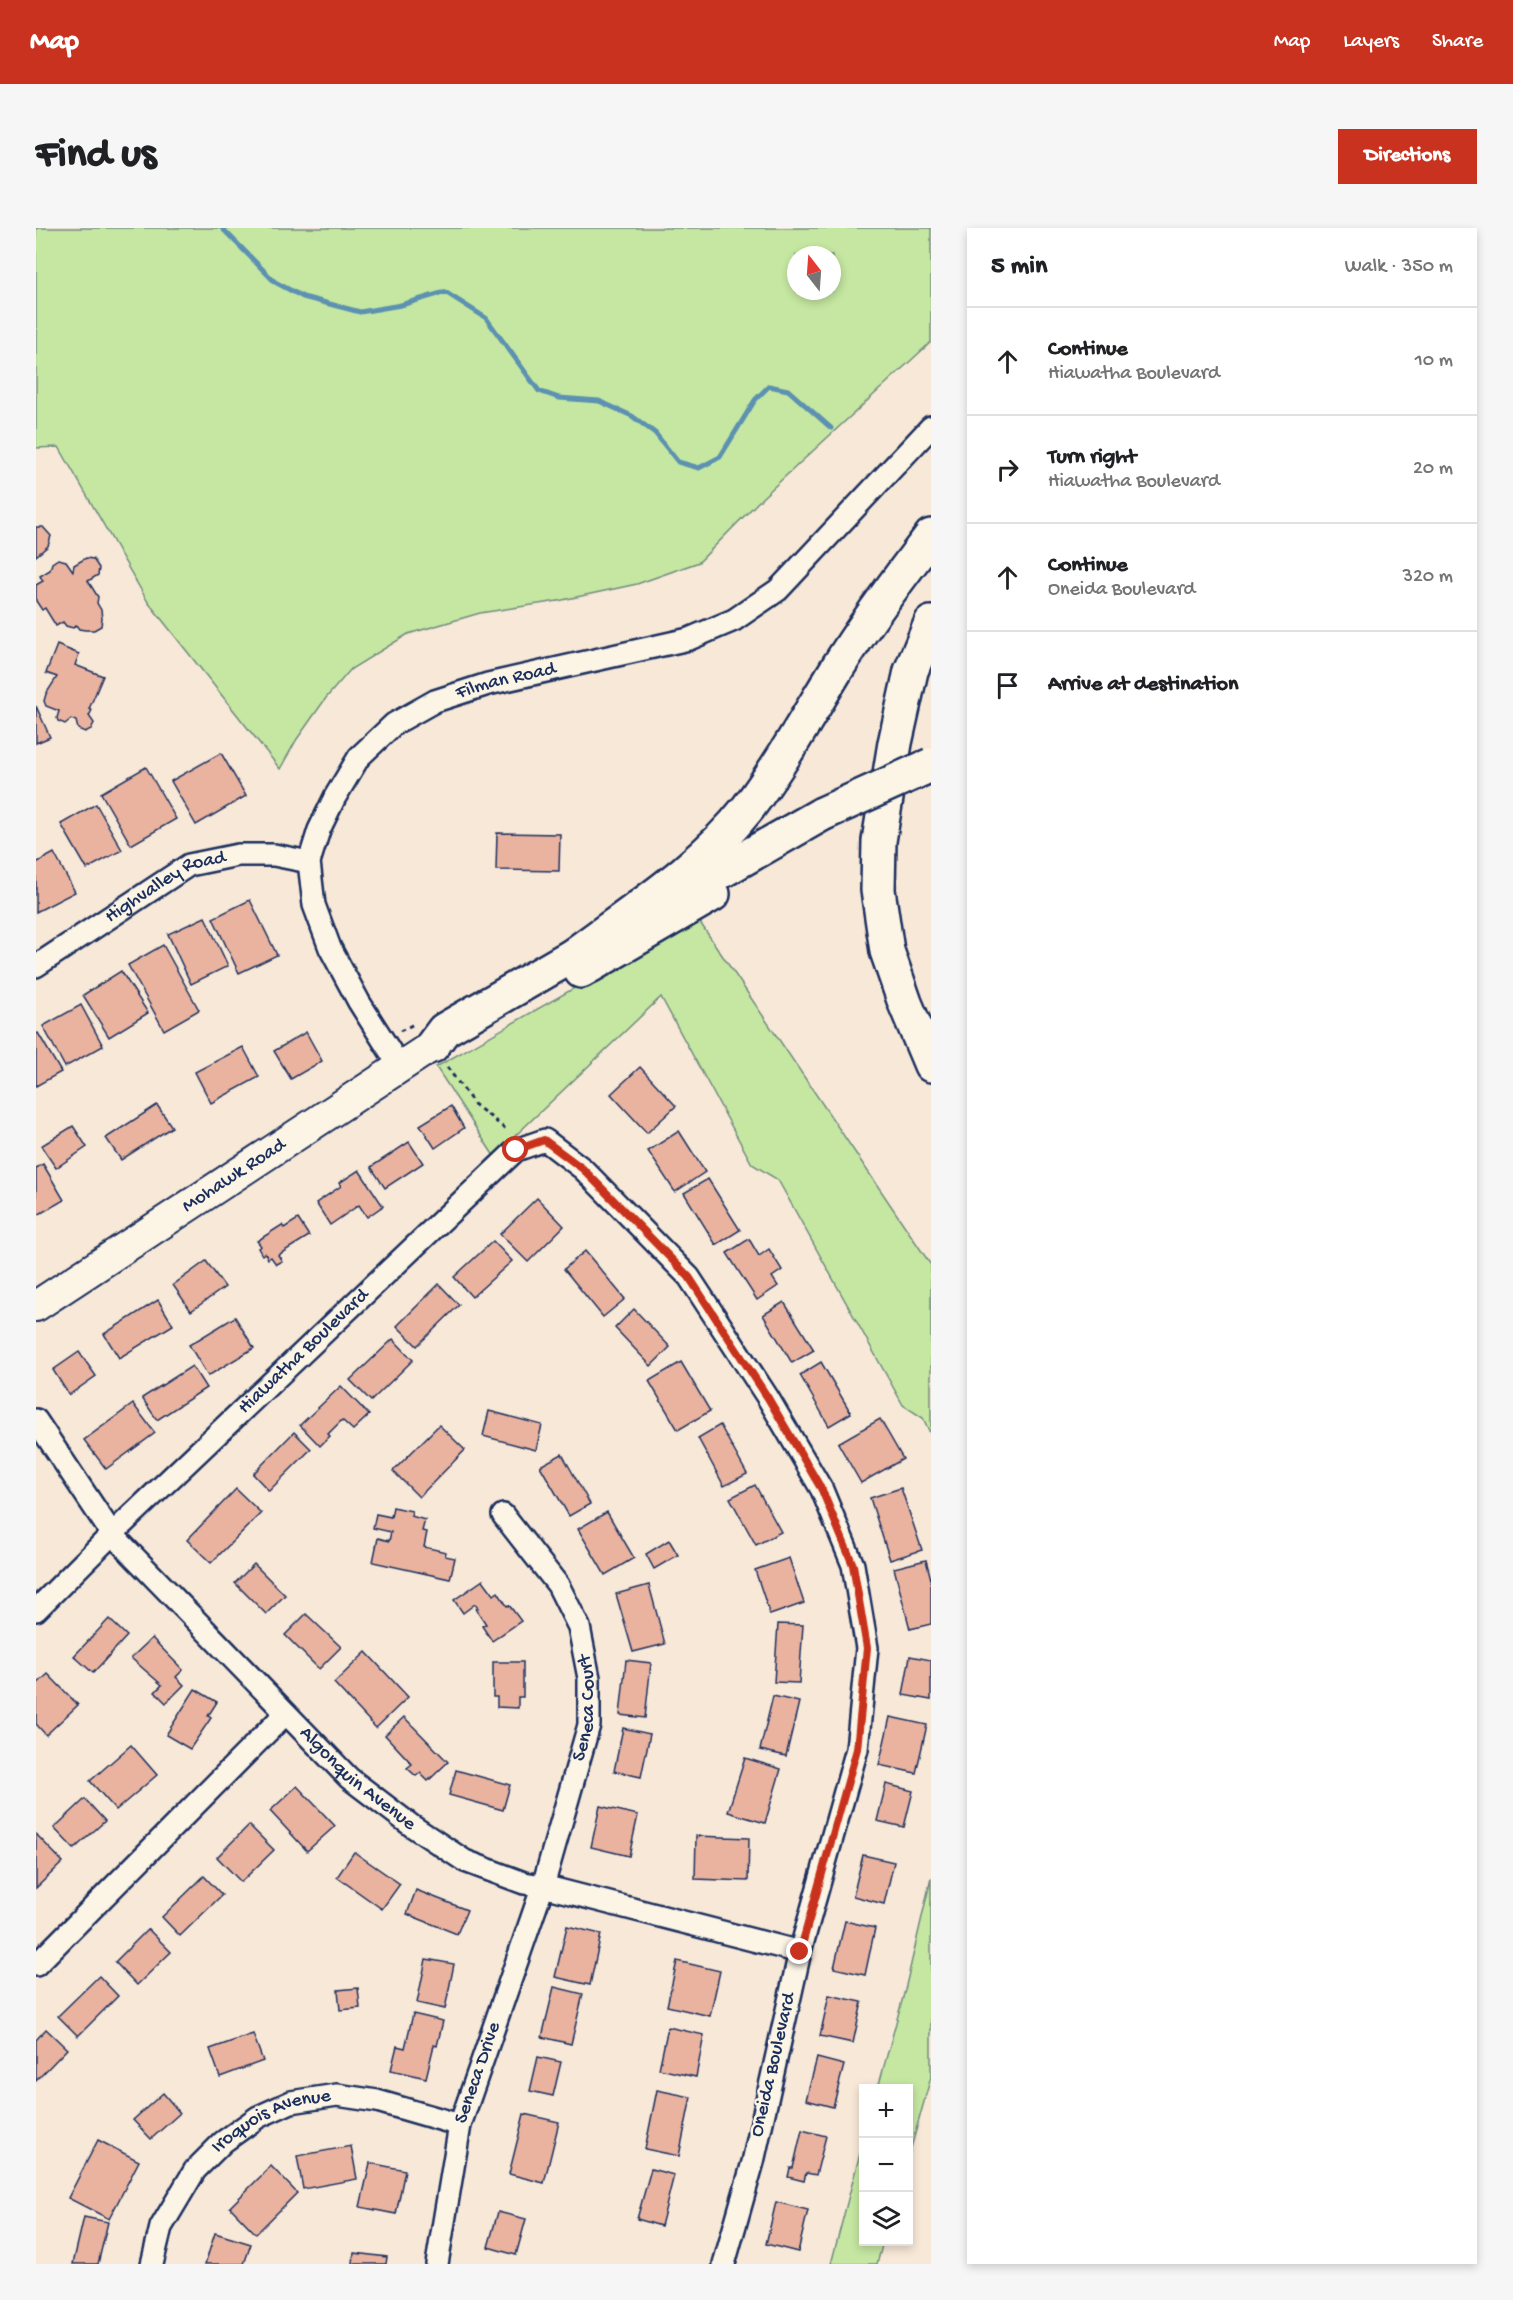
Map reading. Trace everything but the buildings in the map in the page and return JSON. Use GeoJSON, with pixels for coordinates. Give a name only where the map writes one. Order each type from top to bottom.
{"type":"FeatureCollection","features":[{"type":"Feature","properties":{"kind":"highway"},"geometry":{"type":"LineString","coordinates":[[571,957],[699,861],[747,808],[799,733],[837,668],[886,593],[931,537]]}},
{"type":"Feature","properties":{"kind":"highway"},"geometry":{"type":"LineString","coordinates":[[931,623],[911,670],[896,743],[879,841],[878,890],[887,951],[905,1003],[931,1065]]}},
{"type":"Feature","properties":{"kind":"highway"},"geometry":{"type":"LineString","coordinates":[[432,1046],[444,1030],[571,957],[822,824],[930,777]]}},
{"type":"Feature","properties":{"kind":"highway"},"geometry":{"type":"LineString","coordinates":[[432,1046],[453,1047],[714,893],[822,824]]}},
{"type":"Feature","properties":{"kind":"main road","name":"Mohawk Road"},"geometry":{"type":"LineString","coordinates":[[36,1306],[432,1046]]}},
{"type":"Feature","properties":{"kind":"street","name":"Filman Road"},"geometry":{"type":"LineString","coordinates":[[400,1066],[359,1002],[330,948],[314,904],[309,862],[322,822],[359,757],[394,724],[435,701],[488,684],[689,639],[734,620],[778,590],[931,428]]}},
{"type":"Feature","properties":{"kind":"street","name":"Highvalley Road"},"geometry":{"type":"LineString","coordinates":[[36,966],[189,865],[238,855],[274,855],[309,862]]}},
{"type":"Feature","properties":{"kind":"street","name":"Hiawatha Boulevard"},"geometry":{"type":"LineString","coordinates":[[36,1610],[112,1534],[516,1150],[544,1140],[583,1169]]}},
{"type":"Feature","properties":{"kind":"street","name":"Oneida Boulevard"},"geometry":{"type":"LineString","coordinates":[[583,1169],[689,1277],[768,1398],[822,1490],[853,1565],[867,1648],[857,1749],[800,1952],[753,2162],[724,2264]]}},
{"type":"Feature","properties":{"kind":"street","name":"Algonquin Avenue"},"geometry":{"type":"LineString","coordinates":[[36,1420],[112,1534],[349,1778],[412,1826],[465,1861],[524,1883],[800,1952]]}},
{"type":"Feature","properties":{"kind":"street","name":"Seneca Court"},"geometry":{"type":"LineString","coordinates":[[503,1515],[558,1585],[579,1627],[589,1678],[589,1725],[543,1886]]}},
{"type":"Feature","properties":{"kind":"street"},"geometry":{"type":"LineString","coordinates":[[36,1965],[285,1714]]}},
{"type":"Feature","properties":{"kind":"street","name":"Seneca Drive"},"geometry":{"type":"LineString","coordinates":[[438,2264],[460,2125],[543,1886]]}},
{"type":"Feature","properties":{"kind":"street","name":"Iroquois Avenue"},"geometry":{"type":"LineString","coordinates":[[152,2264],[161,2227],[195,2170],[223,2142],[258,2117],[291,2102],[337,2096],[377,2101],[460,2125]]}},
{"type":"Feature","properties":{"kind":"path"},"geometry":{"type":"LineString","coordinates":[[432,1046],[474,1104],[512,1135],[516,1150]]}},
{"type":"Feature","properties":{"kind":"green space"},"geometry":{"type":"Polygon","coordinates":[[[36,228],[931,228],[931,342],[763,497],[699,562],[637,584],[558,601],[480,613],[408,634],[351,669],[326,698],[297,739],[280,769],[148,602],[59,447],[36,448],[36,228]]]}},
{"type":"Feature","properties":{"kind":"green space"},"geometry":{"type":"Polygon","coordinates":[[[697,918],[931,1265],[931,1435],[923,1418],[903,1405],[778,1180],[752,1164],[661,997],[494,1156],[436,1067],[697,918]]]}},
{"type":"Feature","properties":{"kind":"green space"},"geometry":{"type":"Polygon","coordinates":[[[931,1878],[931,2077],[913,2141],[913,2084],[879,2084],[905,1990],[931,1878]]]}},
{"type":"Feature","properties":{"kind":"green space"},"geometry":{"type":"Polygon","coordinates":[[[859,2157],[859,2246],[882,2246],[877,2264],[831,2264],[859,2157]]]}},
{"type":"Feature","properties":{"kind":"waterway"},"geometry":{"type":"LineString","coordinates":[[222,228],[275,282],[303,297],[360,312],[401,305],[445,292],[486,318],[539,391],[559,398],[599,401],[632,416],[655,433],[678,462],[699,468],[720,457],[755,400],[769,386],[788,390],[831,428]]}},
{"type":"Feature","properties":{"kind":"route"},"geometry":{"type":"LineString","coordinates":[[516,1150],[544,1140],[583,1169],[689,1277],[768,1398],[822,1490],[853,1565],[867,1648],[857,1749],[800,1952]]}}]}
